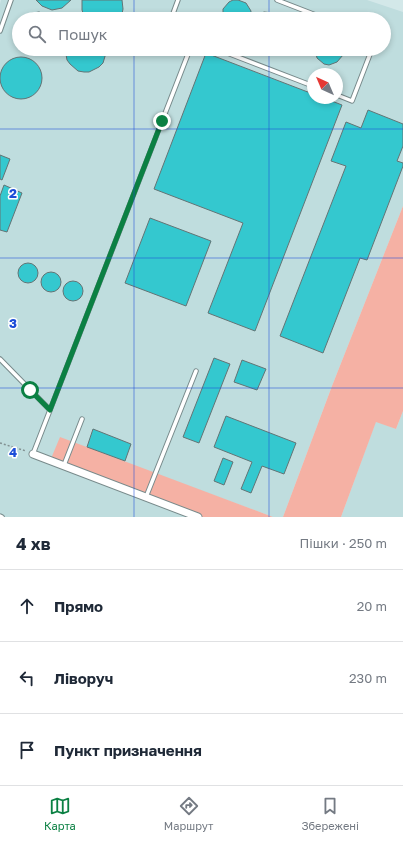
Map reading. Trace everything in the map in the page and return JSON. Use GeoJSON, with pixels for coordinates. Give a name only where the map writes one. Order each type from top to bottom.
{"type":"FeatureCollection","features":[{"type":"Feature","properties":{"kind":"street"},"geometry":{"type":"LineString","coordinates":[[33,454],[198,517]]}},
{"type":"Feature","properties":{"kind":"lane"},"geometry":{"type":"LineString","coordinates":[[0,31],[11,0]]}},
{"type":"Feature","properties":{"kind":"lane"},"geometry":{"type":"LineString","coordinates":[[174,12],[178,0]]}},
{"type":"Feature","properties":{"kind":"lane"},"geometry":{"type":"LineString","coordinates":[[277,0],[308,12]]}},
{"type":"Feature","properties":{"kind":"lane"},"geometry":{"type":"LineString","coordinates":[[33,454],[187,56]]}},
{"type":"Feature","properties":{"kind":"lane"},"geometry":{"type":"LineString","coordinates":[[235,56],[307,84]]}},
{"type":"Feature","properties":{"kind":"lane"},"geometry":{"type":"LineString","coordinates":[[343,97],[352,101],[369,56]]}},
{"type":"Feature","properties":{"kind":"lane"},"geometry":{"type":"LineString","coordinates":[[0,359],[50,410]]}},
{"type":"Feature","properties":{"kind":"lane"},"geometry":{"type":"LineString","coordinates":[[146,497],[196,370]]}},
{"type":"Feature","properties":{"kind":"lane"},"geometry":{"type":"LineString","coordinates":[[64,465],[82,419]]}},
{"type":"Feature","properties":{"kind":"path"},"geometry":{"type":"LineString","coordinates":[[0,443],[33,454]]}},
{"type":"Feature","properties":{"kind":"shaded area"},"geometry":{"type":"Polygon","coordinates":[[[1,0],[367,0],[403,12],[403,206],[332,386],[283,517],[273,517],[183,484],[198,517],[0,517],[1,0]]]}},
{"type":"Feature","properties":{"kind":"shaded area"},"geometry":{"type":"Polygon","coordinates":[[[403,206],[403,411],[396,429],[376,422],[341,517],[283,517],[332,386],[403,206]]]}},
{"type":"Feature","properties":{"kind":"shaded area"},"geometry":{"type":"Polygon","coordinates":[[[403,411],[403,517],[341,517],[376,421],[396,429],[403,411]]]}},
{"type":"Feature","properties":{"kind":"shaded area"},"geometry":{"type":"Polygon","coordinates":[[[60,437],[273,517],[198,517],[50,461],[60,437]]]}},
{"type":"Feature","properties":{"kind":"building"},"geometry":{"type":"Polygon","coordinates":[[[36,0],[71,0],[62,8],[52,10],[42,6],[36,0]]]}},
{"type":"Feature","properties":{"kind":"building"},"geometry":{"type":"Polygon","coordinates":[[[82,0],[122,0],[122,12],[83,12],[82,0]]]}},
{"type":"Feature","properties":{"kind":"building"},"geometry":{"type":"Polygon","coordinates":[[[238,0],[246,3],[251,12],[223,12],[223,9],[229,2],[238,0]]]}},
{"type":"Feature","properties":{"kind":"building"},"geometry":{"type":"Polygon","coordinates":[[[66,56],[105,56],[103,63],[99,67],[89,72],[78,71],[67,60],[66,56]]]}},
{"type":"Feature","properties":{"kind":"building"},"geometry":{"type":"Polygon","coordinates":[[[205,56],[214,56],[307,92],[307,104],[342,105],[255,331],[208,313],[243,223],[154,189],[205,56]]]}},
{"type":"Feature","properties":{"kind":"building"},"geometry":{"type":"Polygon","coordinates":[[[317,56],[342,56],[337,62],[329,65],[324,64],[317,56]]]}},
{"type":"Feature","properties":{"kind":"building"},"geometry":{"type":"Polygon","coordinates":[[[21,57],[36,63],[42,78],[36,93],[21,99],[6,93],[0,78],[6,63],[21,57]]]}},
{"type":"Feature","properties":{"kind":"building"},"geometry":{"type":"Polygon","coordinates":[[[368,110],[403,124],[403,146],[397,161],[403,163],[403,166],[367,260],[360,258],[323,353],[280,336],[346,166],[331,161],[346,122],[361,128],[368,110]]]}},
{"type":"Feature","properties":{"kind":"building"},"geometry":{"type":"Polygon","coordinates":[[[0,155],[10,159],[2,180],[0,179],[0,155]]]}},
{"type":"Feature","properties":{"kind":"building"},"geometry":{"type":"Polygon","coordinates":[[[4,185],[22,193],[7,232],[0,230],[0,196],[4,185]]]}},
{"type":"Feature","properties":{"kind":"building"},"geometry":{"type":"Polygon","coordinates":[[[150,218],[211,241],[186,306],[125,283],[150,218]]]}},
{"type":"Feature","properties":{"kind":"building"},"geometry":{"type":"Polygon","coordinates":[[[28,263],[35,266],[38,273],[35,280],[28,283],[21,280],[18,273],[21,266],[28,263]]]}},
{"type":"Feature","properties":{"kind":"building"},"geometry":{"type":"Polygon","coordinates":[[[51,272],[58,275],[61,282],[58,289],[51,292],[44,289],[41,282],[44,275],[51,272]]]}},
{"type":"Feature","properties":{"kind":"building"},"geometry":{"type":"Polygon","coordinates":[[[73,281],[80,284],[83,291],[80,298],[73,301],[66,298],[63,291],[66,284],[73,281]]]}},
{"type":"Feature","properties":{"kind":"building"},"geometry":{"type":"Polygon","coordinates":[[[214,358],[230,364],[199,443],[183,437],[214,358]]]}},
{"type":"Feature","properties":{"kind":"building"},"geometry":{"type":"Polygon","coordinates":[[[242,360],[266,369],[257,390],[234,382],[242,360]]]}},
{"type":"Feature","properties":{"kind":"building"},"geometry":{"type":"Polygon","coordinates":[[[226,416],[296,443],[284,474],[262,466],[251,493],[241,489],[252,462],[214,447],[226,416]]]}},
{"type":"Feature","properties":{"kind":"building"},"geometry":{"type":"Polygon","coordinates":[[[93,429],[131,444],[125,461],[87,447],[93,429]]]}},
{"type":"Feature","properties":{"kind":"building"},"geometry":{"type":"Polygon","coordinates":[[[223,458],[233,462],[224,485],[214,481],[223,458]]]}},
{"type":"Feature","properties":{"kind":"route"},"geometry":{"type":"LineString","coordinates":[[30,390],[50,410],[162,121]]}}]}
